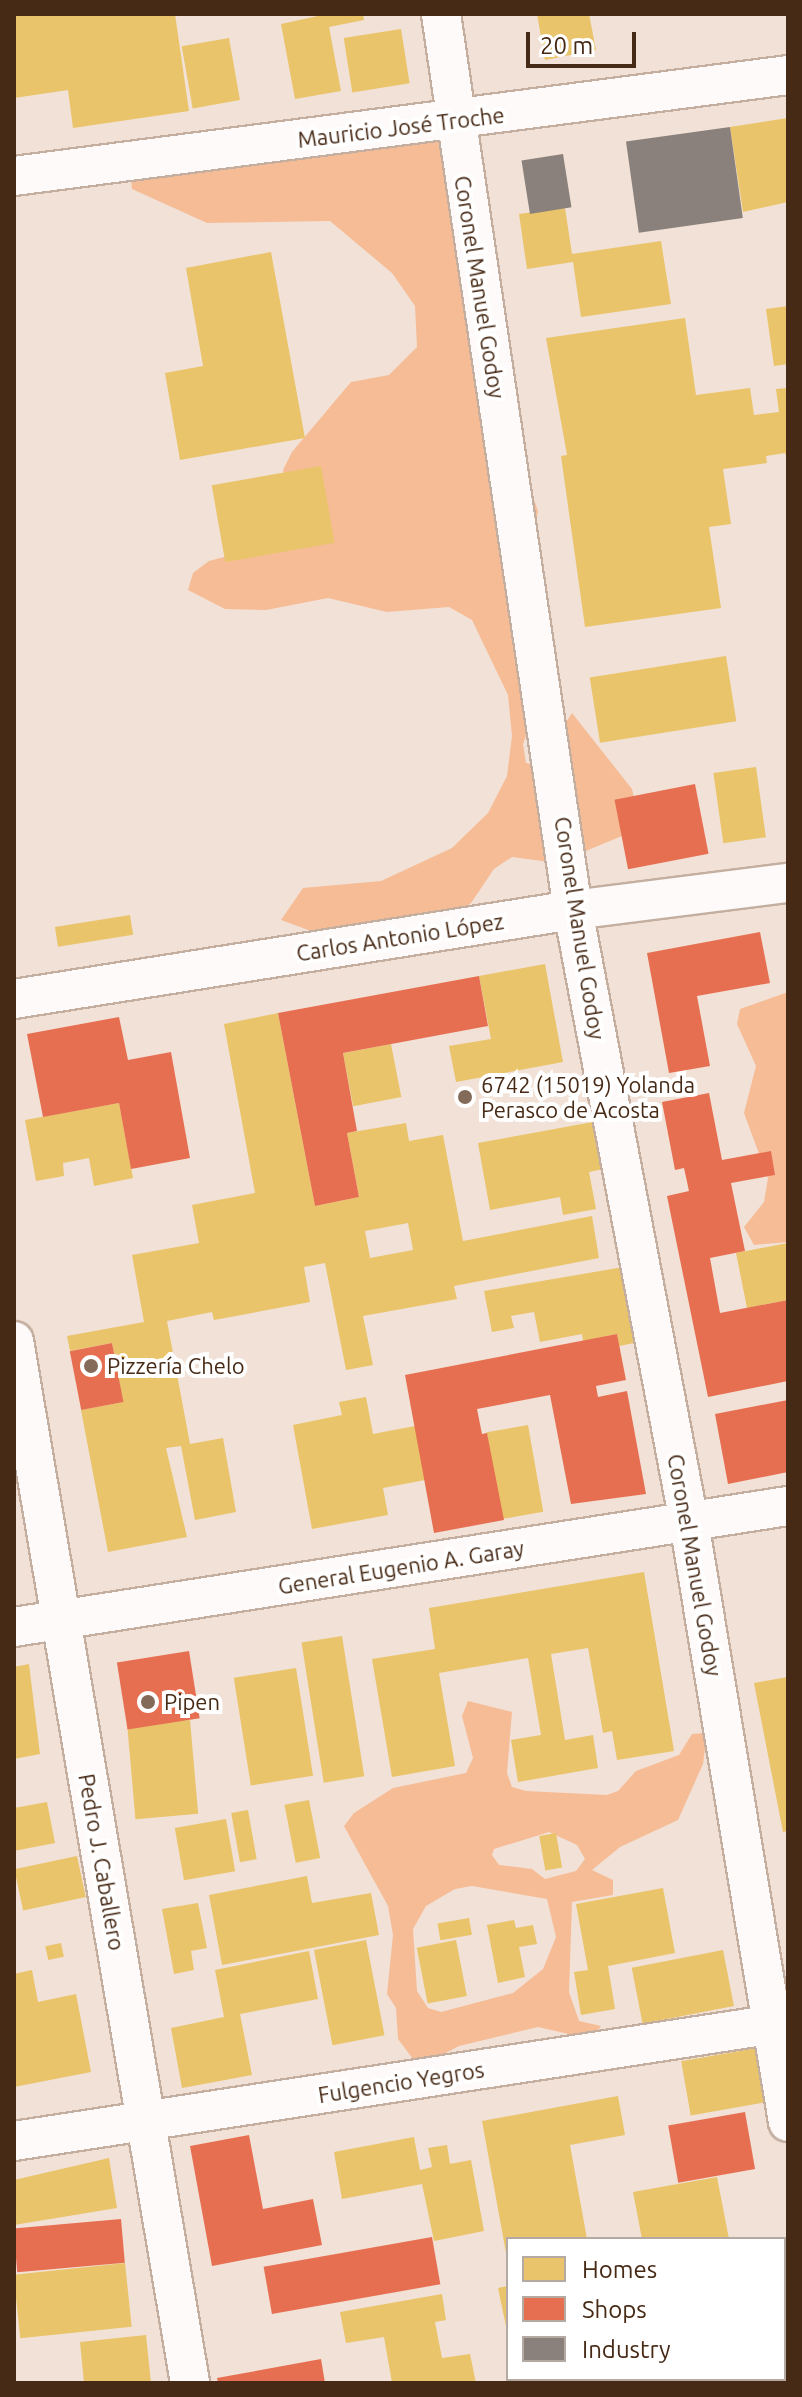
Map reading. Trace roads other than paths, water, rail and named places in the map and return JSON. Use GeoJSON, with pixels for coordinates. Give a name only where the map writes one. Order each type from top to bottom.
{"type":"FeatureCollection","features":[{"type":"Feature","properties":{"kind":"street","name":"Coronel Manuel Godoy"},"geometry":{"type":"LineString","coordinates":[[441,14],[573,910],[780,2024],[788,2122]]}},
{"type":"Feature","properties":{"kind":"street","name":"Mauricio José Troche"},"geometry":{"type":"LineString","coordinates":[[14,176],[788,75]]}},
{"type":"Feature","properties":{"kind":"street","name":"Carlos Antonio López"},"geometry":{"type":"LineString","coordinates":[[14,999],[573,910],[788,883]]}},
{"type":"Feature","properties":{"kind":"street","name":"Pedro J. Caballero"},"geometry":{"type":"LineString","coordinates":[[14,1341],[190,2383]]}},
{"type":"Feature","properties":{"kind":"street","name":"General Eugenio A. Garay"},"geometry":{"type":"LineString","coordinates":[[14,1627],[788,1506]]}},
{"type":"Feature","properties":{"kind":"street","name":"Fulgencio Yegros"},"geometry":{"type":"LineString","coordinates":[[14,2141],[780,2024]]}},
{"type":"Feature","properties":{"kind":"place","name":"6742 (15019) Yolanda Perasco de Acosta"},"geometry":{"type":"Point","coordinates":[465,1097]}},
{"type":"Feature","properties":{"kind":"place","name":"Pizzería Chelo"},"geometry":{"type":"Point","coordinates":[91,1366]}},
{"type":"Feature","properties":{"kind":"place","name":"Pipen"},"geometry":{"type":"Point","coordinates":[148,1702]}}]}
